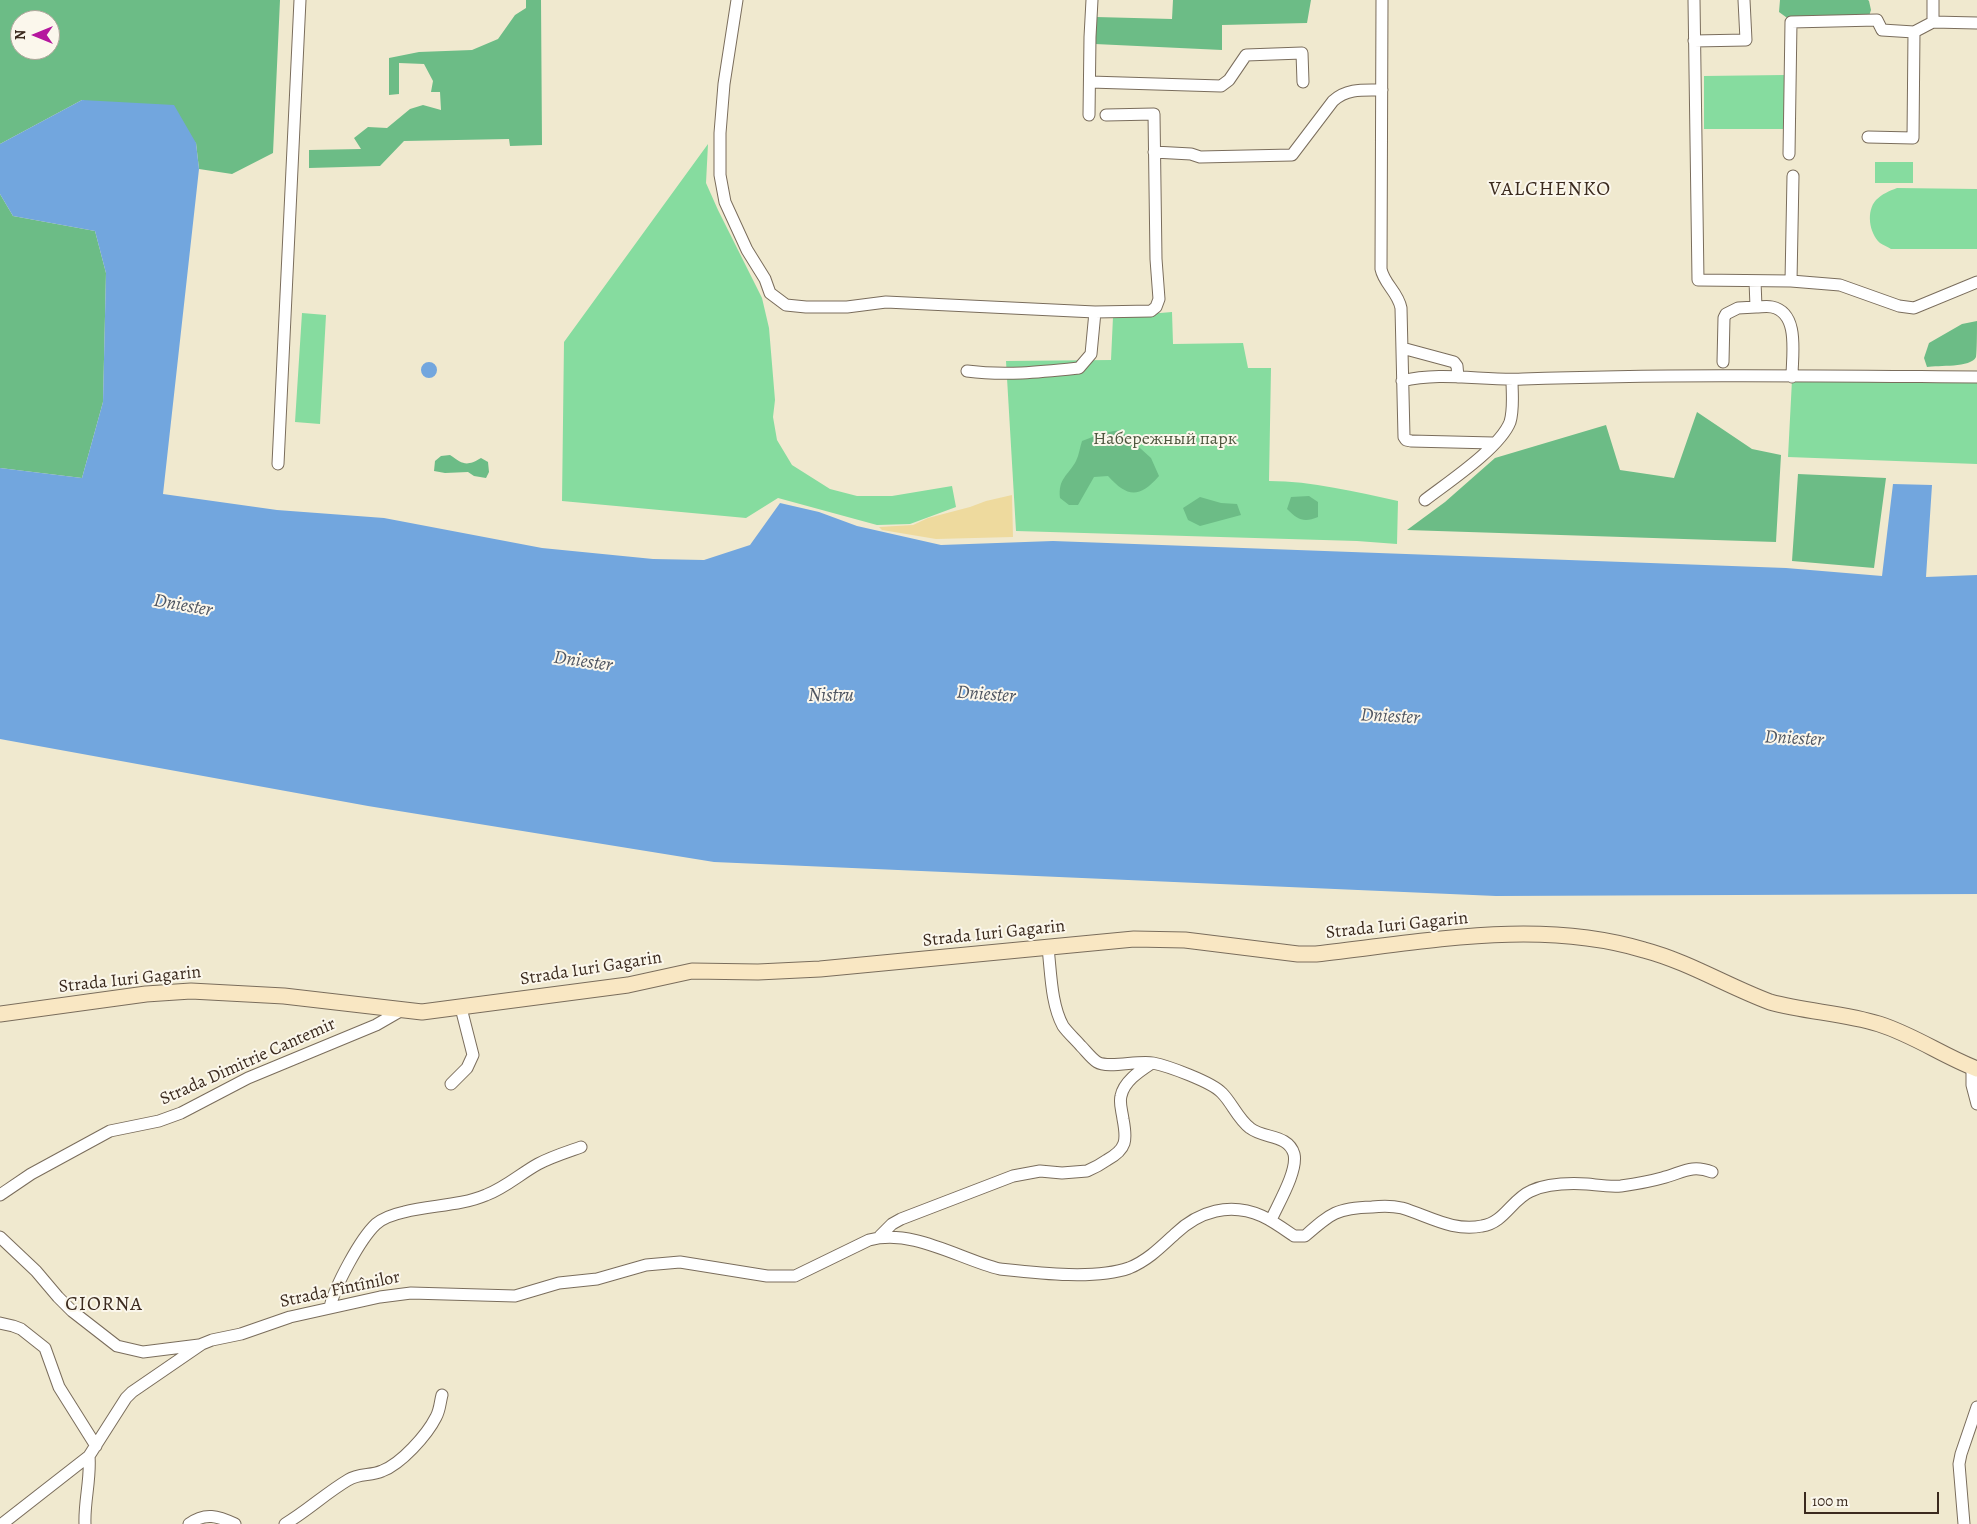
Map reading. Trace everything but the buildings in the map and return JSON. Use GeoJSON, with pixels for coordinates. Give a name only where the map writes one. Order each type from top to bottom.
{"type":"FeatureCollection","features":[{"type":"Feature","properties":{"kind":"main road","name":"Strada Iuri Gagarin"},"geometry":{"type":"LineString","coordinates":[[0,1014],[146,994],[191,990],[284,996],[422,1012],[628,985],[692,971],[758,972],[820,969],[1120,940],[1169,938],[1298,954],[1316,954],[1487,935],[1533,934],[1582,936],[1642,949],[1676,959],[1770,1002],[1852,1017],[1879,1024],[1911,1036],[1974,1068]]}},
{"type":"Feature","properties":{"kind":"street"},"geometry":{"type":"LineString","coordinates":[[278,464],[300,0]]}},
{"type":"Feature","properties":{"kind":"street"},"geometry":{"type":"LineString","coordinates":[[738,0],[724,84],[720,133],[720,175],[725,202],[746,250],[765,279],[770,293],[786,305],[847,307],[886,302],[1095,312],[1150,311],[1156,307],[1159,299],[1156,259],[1154,114],[1106,115]]}},
{"type":"Feature","properties":{"kind":"street"},"geometry":{"type":"LineString","coordinates":[[1089,115],[1092,0]]}},
{"type":"Feature","properties":{"kind":"street"},"geometry":{"type":"LineString","coordinates":[[1382,0],[1381,268],[1383,279],[1400,301],[1403,433],[1406,440],[1493,443]]}},
{"type":"Feature","properties":{"kind":"street"},"geometry":{"type":"LineString","coordinates":[[1694,0],[1698,280],[1791,281],[1840,285],[1899,306],[1914,308],[1977,282]]}},
{"type":"Feature","properties":{"kind":"street"},"geometry":{"type":"LineString","coordinates":[[1694,41],[1746,40],[1744,0]]}},
{"type":"Feature","properties":{"kind":"street"},"geometry":{"type":"LineString","coordinates":[[1933,0],[1933,22]]}},
{"type":"Feature","properties":{"kind":"street"},"geometry":{"type":"LineString","coordinates":[[1789,154],[1791,22],[1877,20],[1882,30],[1914,32],[1933,22],[1977,23]]}},
{"type":"Feature","properties":{"kind":"street"},"geometry":{"type":"LineString","coordinates":[[1868,137],[1913,138],[1914,32]]}},
{"type":"Feature","properties":{"kind":"street"},"geometry":{"type":"LineString","coordinates":[[1090,82],[1221,86],[1229,80],[1246,55],[1302,53],[1303,82]]}},
{"type":"Feature","properties":{"kind":"street"},"geometry":{"type":"LineString","coordinates":[[1154,152],[1191,154],[1200,157],[1292,155],[1340,94],[1353,91],[1382,90]]}},
{"type":"Feature","properties":{"kind":"street"},"geometry":{"type":"LineString","coordinates":[[1791,281],[1793,176]]}},
{"type":"Feature","properties":{"kind":"street"},"geometry":{"type":"LineString","coordinates":[[1755,281],[1756,307]]}},
{"type":"Feature","properties":{"kind":"street"},"geometry":{"type":"LineString","coordinates":[[1723,362],[1724,318],[1726,314],[1738,308],[1772,307],[1784,313],[1791,324],[1792,377]]}},
{"type":"Feature","properties":{"kind":"street"},"geometry":{"type":"LineString","coordinates":[[967,371],[989,374],[1018,374],[1079,368],[1091,354],[1095,312]]}},
{"type":"Feature","properties":{"kind":"street"},"geometry":{"type":"LineString","coordinates":[[1402,348],[1454,362],[1457,366],[1458,377]]}},
{"type":"Feature","properties":{"kind":"street"},"geometry":{"type":"LineString","coordinates":[[1402,380],[1458,377],[1512,380],[1977,377]]}},
{"type":"Feature","properties":{"kind":"street"},"geometry":{"type":"LineString","coordinates":[[1425,500],[1462,472],[1506,430],[1510,422],[1512,380]]}},
{"type":"Feature","properties":{"kind":"street"},"geometry":{"type":"LineString","coordinates":[[1048,948],[1056,1006],[1064,1027],[1091,1056],[1101,1064],[1152,1063],[1189,1075],[1221,1091],[1242,1121],[1251,1129],[1282,1140],[1290,1145],[1294,1155],[1294,1166],[1270,1220]]}},
{"type":"Feature","properties":{"kind":"street"},"geometry":{"type":"LineString","coordinates":[[450,1084],[467,1068],[473,1055],[461,1008]]}},
{"type":"Feature","properties":{"kind":"street","name":"Strada Dimitrie Cantemir"},"geometry":{"type":"LineString","coordinates":[[0,1195],[31,1174],[110,1132],[181,1113],[248,1078],[376,1026],[402,1010]]}},
{"type":"Feature","properties":{"kind":"street","name":"Strada Fîntînilor"},"geometry":{"type":"LineString","coordinates":[[2,1524],[89,1456],[126,1398],[202,1344],[242,1334],[290,1317],[380,1297],[411,1293],[516,1296],[559,1283],[597,1279],[646,1265],[680,1262],[694,1263],[783,1277],[795,1276],[880,1236],[892,1224],[901,1219],[987,1186],[1028,1173],[1086,1171],[1118,1154],[1123,1148],[1125,1140],[1120,1104],[1123,1089],[1135,1075],[1152,1063]]}},
{"type":"Feature","properties":{"kind":"street"},"geometry":{"type":"LineString","coordinates":[[1974,1068],[1972,1085],[1977,1104]]}},
{"type":"Feature","properties":{"kind":"street"},"geometry":{"type":"LineString","coordinates":[[330,1307],[343,1275],[376,1224],[402,1212],[455,1205],[487,1195],[515,1180],[539,1163],[581,1147]]}},
{"type":"Feature","properties":{"kind":"street"},"geometry":{"type":"LineString","coordinates":[[880,1236],[930,1244],[987,1266],[1000,1269],[1097,1274],[1134,1266],[1156,1251],[1192,1220],[1210,1212],[1240,1210],[1270,1220],[1294,1236],[1300,1237],[1305,1236],[1327,1217],[1343,1209],[1381,1206],[1400,1208],[1456,1226],[1484,1226],[1498,1220],[1518,1199],[1531,1191],[1565,1185],[1618,1186],[1650,1181],[1692,1168],[1702,1168],[1712,1172]]}},
{"type":"Feature","properties":{"kind":"street"},"geometry":{"type":"LineString","coordinates":[[0,1237],[36,1271],[72,1310],[117,1346],[143,1352],[202,1344]]}},
{"type":"Feature","properties":{"kind":"street"},"geometry":{"type":"LineString","coordinates":[[0,1323],[21,1329],[45,1348],[60,1387],[96,1446]]}},
{"type":"Feature","properties":{"kind":"street"},"geometry":{"type":"LineString","coordinates":[[285,1524],[346,1481],[359,1474],[382,1472],[410,1451],[434,1422],[440,1408],[442,1395]]}},
{"type":"Feature","properties":{"kind":"street"},"geometry":{"type":"LineString","coordinates":[[1964,1524],[1959,1464],[1977,1407]]}},
{"type":"Feature","properties":{"kind":"street"},"geometry":{"type":"LineString","coordinates":[[85,1524],[85,1505],[90,1468],[89,1456]]}},
{"type":"Feature","properties":{"kind":"street"},"geometry":{"type":"LineString","coordinates":[[188,1524],[206,1516],[220,1517],[235,1524]]}},
{"type":"Feature","properties":{"kind":"green space"},"geometry":{"type":"Polygon","coordinates":[[[0,0],[280,0],[273,153],[232,174],[199,169],[196,143],[82,100],[0,144],[0,0]]]}},
{"type":"Feature","properties":{"kind":"green space"},"geometry":{"type":"Polygon","coordinates":[[[526,0],[541,0],[542,145],[510,146],[509,139],[404,141],[380,166],[309,168],[309,150],[361,149],[354,138],[368,127],[387,128],[410,109],[423,105],[441,110],[440,92],[431,92],[433,81],[424,64],[399,63],[399,94],[389,95],[389,58],[419,52],[472,50],[498,39],[515,15],[526,8],[526,0]]]}},
{"type":"Feature","properties":{"kind":"green space"},"geometry":{"type":"Polygon","coordinates":[[[1173,0],[1311,0],[1307,23],[1222,25],[1222,50],[1095,44],[1096,17],[1172,19],[1173,0]]]}},
{"type":"Feature","properties":{"kind":"green space"},"geometry":{"type":"Polygon","coordinates":[[[1780,0],[1868,0],[1871,10],[1868,19],[1790,20],[1779,12],[1780,0]]]}},
{"type":"Feature","properties":{"kind":"green space"},"geometry":{"type":"Polygon","coordinates":[[[1784,75],[1784,129],[1704,129],[1704,76],[1784,75]]]}},
{"type":"Feature","properties":{"kind":"green space"},"geometry":{"type":"Polygon","coordinates":[[[708,144],[706,183],[762,298],[769,328],[775,400],[773,417],[777,440],[792,465],[830,489],[857,496],[892,496],[952,486],[956,507],[910,524],[877,525],[778,498],[746,518],[562,501],[564,342],[708,144]]]}},
{"type":"Feature","properties":{"kind":"green space"},"geometry":{"type":"Polygon","coordinates":[[[1875,162],[1913,162],[1913,183],[1875,183],[1875,162]]]}},
{"type":"Feature","properties":{"kind":"green space"},"geometry":{"type":"Polygon","coordinates":[[[1897,188],[1977,189],[1977,249],[1891,249],[1880,243],[1871,228],[1871,210],[1878,198],[1897,188]]]}},
{"type":"Feature","properties":{"kind":"green space"},"geometry":{"type":"Polygon","coordinates":[[[0,194],[13,216],[95,231],[106,273],[103,402],[82,478],[0,468],[0,194]]]}},
{"type":"Feature","properties":{"kind":"green space","name":"Набережный парк"},"geometry":{"type":"Polygon","coordinates":[[[1172,312],[1173,344],[1243,343],[1248,368],[1271,368],[1269,481],[1318,485],[1398,501],[1397,544],[1357,541],[1016,531],[1006,361],[1111,360],[1113,317],[1172,312]]]}},
{"type":"Feature","properties":{"kind":"green space"},"geometry":{"type":"Polygon","coordinates":[[[302,313],[326,315],[320,424],[295,422],[302,313]]]}},
{"type":"Feature","properties":{"kind":"green space"},"geometry":{"type":"Polygon","coordinates":[[[1977,321],[1976,357],[1973,361],[1927,367],[1924,358],[1929,343],[1962,324],[1977,321]]]}},
{"type":"Feature","properties":{"kind":"green space"},"geometry":{"type":"Polygon","coordinates":[[[1792,380],[1977,380],[1977,464],[1788,457],[1792,380]]]}},
{"type":"Feature","properties":{"kind":"green space"},"geometry":{"type":"Polygon","coordinates":[[[1697,412],[1752,449],[1781,455],[1776,542],[1407,530],[1445,502],[1495,458],[1606,425],[1620,470],[1674,478],[1697,412]]]}},
{"type":"Feature","properties":{"kind":"green space"},"geometry":{"type":"Polygon","coordinates":[[[1120,430],[1151,458],[1159,476],[1139,492],[1127,491],[1121,488],[1108,476],[1094,477],[1078,505],[1069,505],[1060,498],[1062,481],[1076,461],[1082,441],[1103,433],[1120,430]]]}},
{"type":"Feature","properties":{"kind":"green space"},"geometry":{"type":"Polygon","coordinates":[[[450,455],[458,461],[465,463],[472,463],[481,458],[488,462],[489,472],[486,478],[474,476],[468,472],[445,473],[434,471],[435,461],[441,456],[450,455]]]}},
{"type":"Feature","properties":{"kind":"green space"},"geometry":{"type":"Polygon","coordinates":[[[1798,474],[1886,478],[1874,568],[1792,561],[1798,474]]]}},
{"type":"Feature","properties":{"kind":"green space"},"geometry":{"type":"Polygon","coordinates":[[[1309,496],[1318,502],[1318,517],[1309,520],[1301,519],[1287,509],[1291,497],[1309,496]]]}},
{"type":"Feature","properties":{"kind":"green space"},"geometry":{"type":"Polygon","coordinates":[[[1200,497],[1221,503],[1237,504],[1241,515],[1200,526],[1188,520],[1183,508],[1200,497]]]}},
{"type":"Feature","properties":{"kind":"sand"},"geometry":{"type":"Polygon","coordinates":[[[1012,495],[1013,537],[936,539],[882,530],[879,527],[913,525],[928,518],[1012,495]]]}},
{"type":"Feature","properties":{"kind":"water","name":"Nistru"},"geometry":{"type":"Polygon","coordinates":[[[82,100],[174,105],[196,143],[199,169],[163,494],[277,510],[384,518],[542,548],[653,559],[704,560],[750,545],[780,503],[819,512],[857,526],[941,545],[1053,541],[1786,568],[1882,576],[1893,484],[1932,485],[1926,577],[1977,575],[1977,894],[1496,896],[714,862],[368,806],[0,739],[0,468],[82,478],[103,402],[106,273],[95,231],[13,216],[0,194],[0,144],[82,100]]]}},
{"type":"Feature","properties":{"kind":"water"},"geometry":{"type":"Polygon","coordinates":[[[429,362],[437,370],[429,378],[421,370],[429,362]]]}},
{"type":"Feature","properties":{"kind":"district","name":"VALCHENKO"},"geometry":{"type":"Point","coordinates":[1550,190]}},
{"type":"Feature","properties":{"kind":"district","name":"CIORNA"},"geometry":{"type":"Point","coordinates":[104,1305]}},
{"type":"Feature","properties":{"kind":"water label","name":"Dniester"},"geometry":{"type":"Point","coordinates":[183,606]}},
{"type":"Feature","properties":{"kind":"water label","name":"Dniester"},"geometry":{"type":"Point","coordinates":[583,662]}},
{"type":"Feature","properties":{"kind":"water label","name":"Dniester"},"geometry":{"type":"Point","coordinates":[986,695]}},
{"type":"Feature","properties":{"kind":"water label","name":"Dniester"},"geometry":{"type":"Point","coordinates":[1390,717]}},
{"type":"Feature","properties":{"kind":"water label","name":"Dniester"},"geometry":{"type":"Point","coordinates":[1794,739]}}]}
